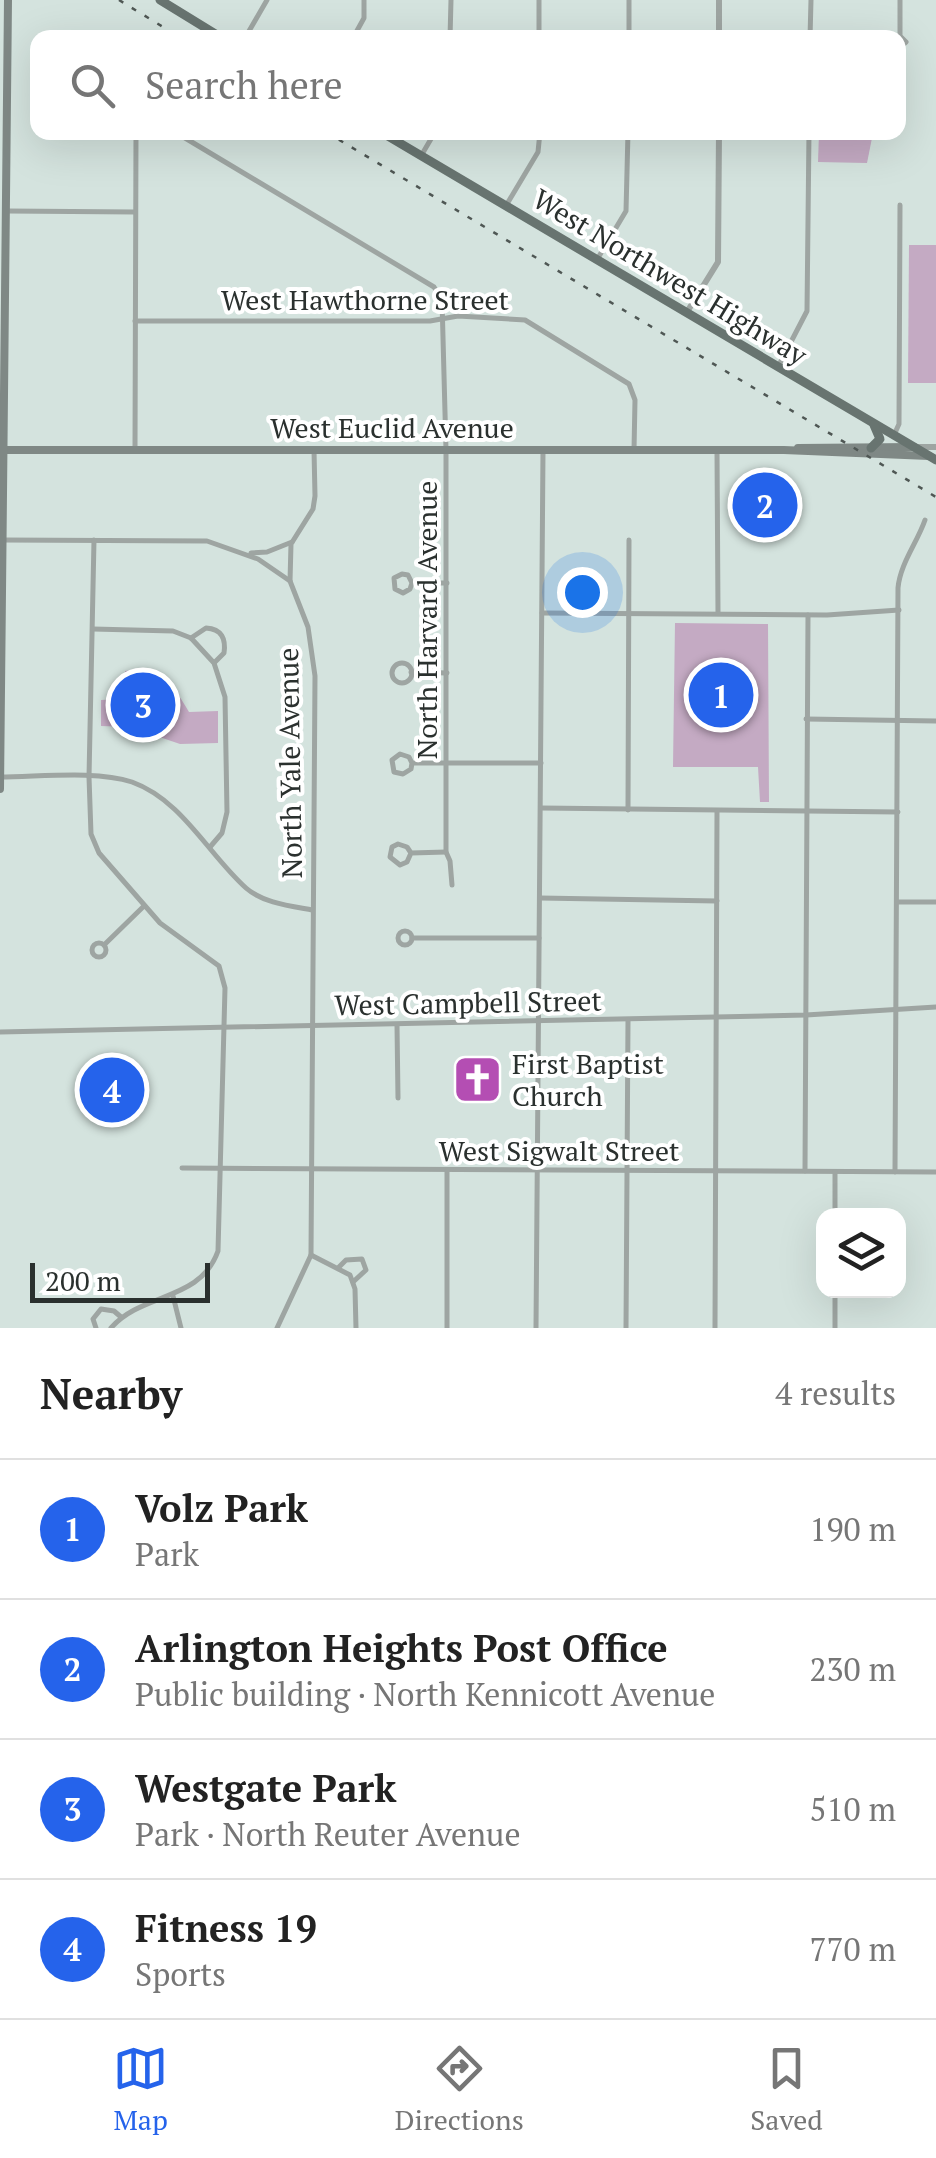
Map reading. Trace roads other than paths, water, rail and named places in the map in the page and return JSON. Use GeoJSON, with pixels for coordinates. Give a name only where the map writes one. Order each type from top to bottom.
{"type":"FeatureCollection","features":[{"type":"Feature","properties":{"kind":"main road"},"geometry":{"type":"LineString","coordinates":[[160,0],[209,30]]}},
{"type":"Feature","properties":{"kind":"main road"},"geometry":{"type":"LineString","coordinates":[[0,788],[6,2]]}},
{"type":"Feature","properties":{"kind":"main road","name":"West Northwest Highway"},"geometry":{"type":"LineString","coordinates":[[395,140],[894,436],[934,455]]}},
{"type":"Feature","properties":{"kind":"main road"},"geometry":{"type":"LineString","coordinates":[[871,448],[880,439],[872,422]]}},
{"type":"Feature","properties":{"kind":"main road","name":"West Euclid Avenue"},"geometry":{"type":"LineString","coordinates":[[2,450],[914,447]]}},
{"type":"Feature","properties":{"kind":"main road","name":"West Euclid Avenue"},"geometry":{"type":"LineString","coordinates":[[784,450],[934,455]]}},
{"type":"Feature","properties":{"kind":"street"},"geometry":{"type":"LineString","coordinates":[[250,30],[267,0]]}},
{"type":"Feature","properties":{"kind":"street"},"geometry":{"type":"LineString","coordinates":[[357,30],[364,18],[364,0]]}},
{"type":"Feature","properties":{"kind":"street"},"geometry":{"type":"LineString","coordinates":[[450,0],[450,30]]}},
{"type":"Feature","properties":{"kind":"street"},"geometry":{"type":"LineString","coordinates":[[539,0],[540,30]]}},
{"type":"Feature","properties":{"kind":"street"},"geometry":{"type":"LineString","coordinates":[[629,0],[629,30]]}},
{"type":"Feature","properties":{"kind":"street"},"geometry":{"type":"LineString","coordinates":[[719,0],[719,30]]}},
{"type":"Feature","properties":{"kind":"street"},"geometry":{"type":"LineString","coordinates":[[810,30],[811,0]]}},
{"type":"Feature","properties":{"kind":"street"},"geometry":{"type":"LineString","coordinates":[[898,30],[900,0]]}},
{"type":"Feature","properties":{"kind":"street"},"geometry":{"type":"LineString","coordinates":[[135,450],[136,140]]}},
{"type":"Feature","properties":{"kind":"street","name":"North Harvard Avenue"},"geometry":{"type":"LineString","coordinates":[[188,140],[434,287],[439,294],[444,319],[446,450],[446,852],[452,885]]}},
{"type":"Feature","properties":{"kind":"street"},"geometry":{"type":"LineString","coordinates":[[422,156],[431,140]]}},
{"type":"Feature","properties":{"kind":"street"},"geometry":{"type":"LineString","coordinates":[[506,207],[538,152],[539,140]]}},
{"type":"Feature","properties":{"kind":"street"},"geometry":{"type":"LineString","coordinates":[[596,261],[626,212],[628,140]]}},
{"type":"Feature","properties":{"kind":"street"},"geometry":{"type":"LineString","coordinates":[[686,314],[718,262],[719,140]]}},
{"type":"Feature","properties":{"kind":"street"},"geometry":{"type":"LineString","coordinates":[[777,367],[807,311],[809,140]]}},
{"type":"Feature","properties":{"kind":"street"},"geometry":{"type":"LineString","coordinates":[[894,436],[899,424],[900,205]]}},
{"type":"Feature","properties":{"kind":"street"},"geometry":{"type":"LineString","coordinates":[[6,211],[134,212]]}},
{"type":"Feature","properties":{"kind":"street","name":"West Hawthorne Street"},"geometry":{"type":"LineString","coordinates":[[135,321],[430,322],[491,317],[525,320],[625,380],[635,400],[634,450]]}},
{"type":"Feature","properties":{"kind":"street","name":"North Yale Avenue"},"geometry":{"type":"LineString","coordinates":[[311,1255],[315,676],[308,628],[290,581],[292,542],[313,509],[314,450]]}},
{"type":"Feature","properties":{"kind":"street"},"geometry":{"type":"LineString","coordinates":[[536,1328],[543,450]]}},
{"type":"Feature","properties":{"kind":"street"},"geometry":{"type":"LineString","coordinates":[[717,450],[718,614]]}},
{"type":"Feature","properties":{"kind":"street"},"geometry":{"type":"LineString","coordinates":[[895,1172],[898,580],[925,520]]}},
{"type":"Feature","properties":{"kind":"street"},"geometry":{"type":"LineString","coordinates":[[3,540],[207,540],[258,559],[290,581]]}},
{"type":"Feature","properties":{"kind":"street"},"geometry":{"type":"LineString","coordinates":[[94,540],[91,834],[94,844],[160,924],[219,966],[225,988],[220,1235],[214,1265],[203,1278],[173,1296],[120,1317],[111,1328]]}},
{"type":"Feature","properties":{"kind":"street"},"geometry":{"type":"LineString","coordinates":[[628,810],[629,540]]}},
{"type":"Feature","properties":{"kind":"street"},"geometry":{"type":"LineString","coordinates":[[243,553],[267,552],[292,542]]}},
{"type":"Feature","properties":{"kind":"street"},"geometry":{"type":"LineString","coordinates":[[412,584],[447,583]]}},
{"type":"Feature","properties":{"kind":"street"},"geometry":{"type":"LineString","coordinates":[[542,613],[808,615],[898,610]]}},
{"type":"Feature","properties":{"kind":"street"},"geometry":{"type":"LineString","coordinates":[[806,1171],[808,615]]}},
{"type":"Feature","properties":{"kind":"street"},"geometry":{"type":"LineString","coordinates":[[92,629],[160,628],[190,638],[214,663],[225,697],[227,812],[222,833],[210,847]]}},
{"type":"Feature","properties":{"kind":"street"},"geometry":{"type":"LineString","coordinates":[[190,638],[206,628],[220,633],[225,639],[224,653],[214,663]]}},
{"type":"Feature","properties":{"kind":"street"},"geometry":{"type":"LineString","coordinates":[[412,672],[447,673]]}},
{"type":"Feature","properties":{"kind":"street"},"geometry":{"type":"LineString","coordinates":[[806,718],[936,721]]}},
{"type":"Feature","properties":{"kind":"street"},"geometry":{"type":"LineString","coordinates":[[400,754],[412,763],[403,774],[394,772],[391,766],[400,754]]}},
{"type":"Feature","properties":{"kind":"street"},"geometry":{"type":"LineString","coordinates":[[412,763],[540,763]]}},
{"type":"Feature","properties":{"kind":"street"},"geometry":{"type":"LineString","coordinates":[[0,777],[106,777],[137,784],[170,807],[248,890],[279,903],[312,910]]}},
{"type":"Feature","properties":{"kind":"street"},"geometry":{"type":"LineString","coordinates":[[540,808],[898,812]]}},
{"type":"Feature","properties":{"kind":"street"},"geometry":{"type":"LineString","coordinates":[[715,1328],[717,812]]}},
{"type":"Feature","properties":{"kind":"street"},"geometry":{"type":"LineString","coordinates":[[398,844],[408,847],[410,853],[407,862],[400,865],[390,857],[392,847],[398,844]]}},
{"type":"Feature","properties":{"kind":"street"},"geometry":{"type":"LineString","coordinates":[[410,853],[446,852]]}},
{"type":"Feature","properties":{"kind":"street"},"geometry":{"type":"LineString","coordinates":[[539,898],[718,900]]}},
{"type":"Feature","properties":{"kind":"street"},"geometry":{"type":"LineString","coordinates":[[897,902],[936,902]]}},
{"type":"Feature","properties":{"kind":"street"},"geometry":{"type":"LineString","coordinates":[[104,945],[144,906]]}},
{"type":"Feature","properties":{"kind":"street"},"geometry":{"type":"LineString","coordinates":[[412,938],[539,938]]}},
{"type":"Feature","properties":{"kind":"street","name":"West Campbell Street"},"geometry":{"type":"LineString","coordinates":[[0,1032],[806,1016],[936,1007]]}},
{"type":"Feature","properties":{"kind":"street"},"geometry":{"type":"LineString","coordinates":[[626,1328],[628,1020]]}},
{"type":"Feature","properties":{"kind":"street"},"geometry":{"type":"LineString","coordinates":[[397,1025],[398,1098]]}},
{"type":"Feature","properties":{"kind":"street","name":"West Sigwalt Street"},"geometry":{"type":"LineString","coordinates":[[182,1168],[936,1172]]}},
{"type":"Feature","properties":{"kind":"street"},"geometry":{"type":"LineString","coordinates":[[447,1171],[447,1328]]}},
{"type":"Feature","properties":{"kind":"street"},"geometry":{"type":"LineString","coordinates":[[835,1208],[836,1172]]}},
{"type":"Feature","properties":{"kind":"street"},"geometry":{"type":"LineString","coordinates":[[277,1328],[311,1255],[338,1267],[354,1282],[356,1328]]}},
{"type":"Feature","properties":{"kind":"street"},"geometry":{"type":"LineString","coordinates":[[338,1267],[346,1260],[362,1259],[366,1270],[354,1282]]}},
{"type":"Feature","properties":{"kind":"street"},"geometry":{"type":"LineString","coordinates":[[173,1296],[181,1328]]}},
{"type":"Feature","properties":{"kind":"street"},"geometry":{"type":"LineString","coordinates":[[835,1298],[835,1328]]}},
{"type":"Feature","properties":{"kind":"street"},"geometry":{"type":"LineString","coordinates":[[96,1328],[92,1319],[101,1309],[114,1311],[120,1317]]}},
{"type":"Feature","properties":{"kind":"railway"},"geometry":{"type":"LineString","coordinates":[[119,0],[168,30]]}},
{"type":"Feature","properties":{"kind":"railway"},"geometry":{"type":"LineString","coordinates":[[339,140],[936,497]]}},
{"type":"Feature","properties":{"kind":"place","name":"Arlington Heights Post Office"},"geometry":{"type":"Point","coordinates":[765,505]}},
{"type":"Feature","properties":{"kind":"place","name":"Volz Park"},"geometry":{"type":"Point","coordinates":[721,695]}},
{"type":"Feature","properties":{"kind":"place","name":"Westgate Park"},"geometry":{"type":"Point","coordinates":[143,705]}},
{"type":"Feature","properties":{"kind":"place","name":"First Baptist Church"},"geometry":{"type":"Point","coordinates":[477,1080]}},
{"type":"Feature","properties":{"kind":"place","name":"Fitness 19"},"geometry":{"type":"Point","coordinates":[112,1090]}}]}
